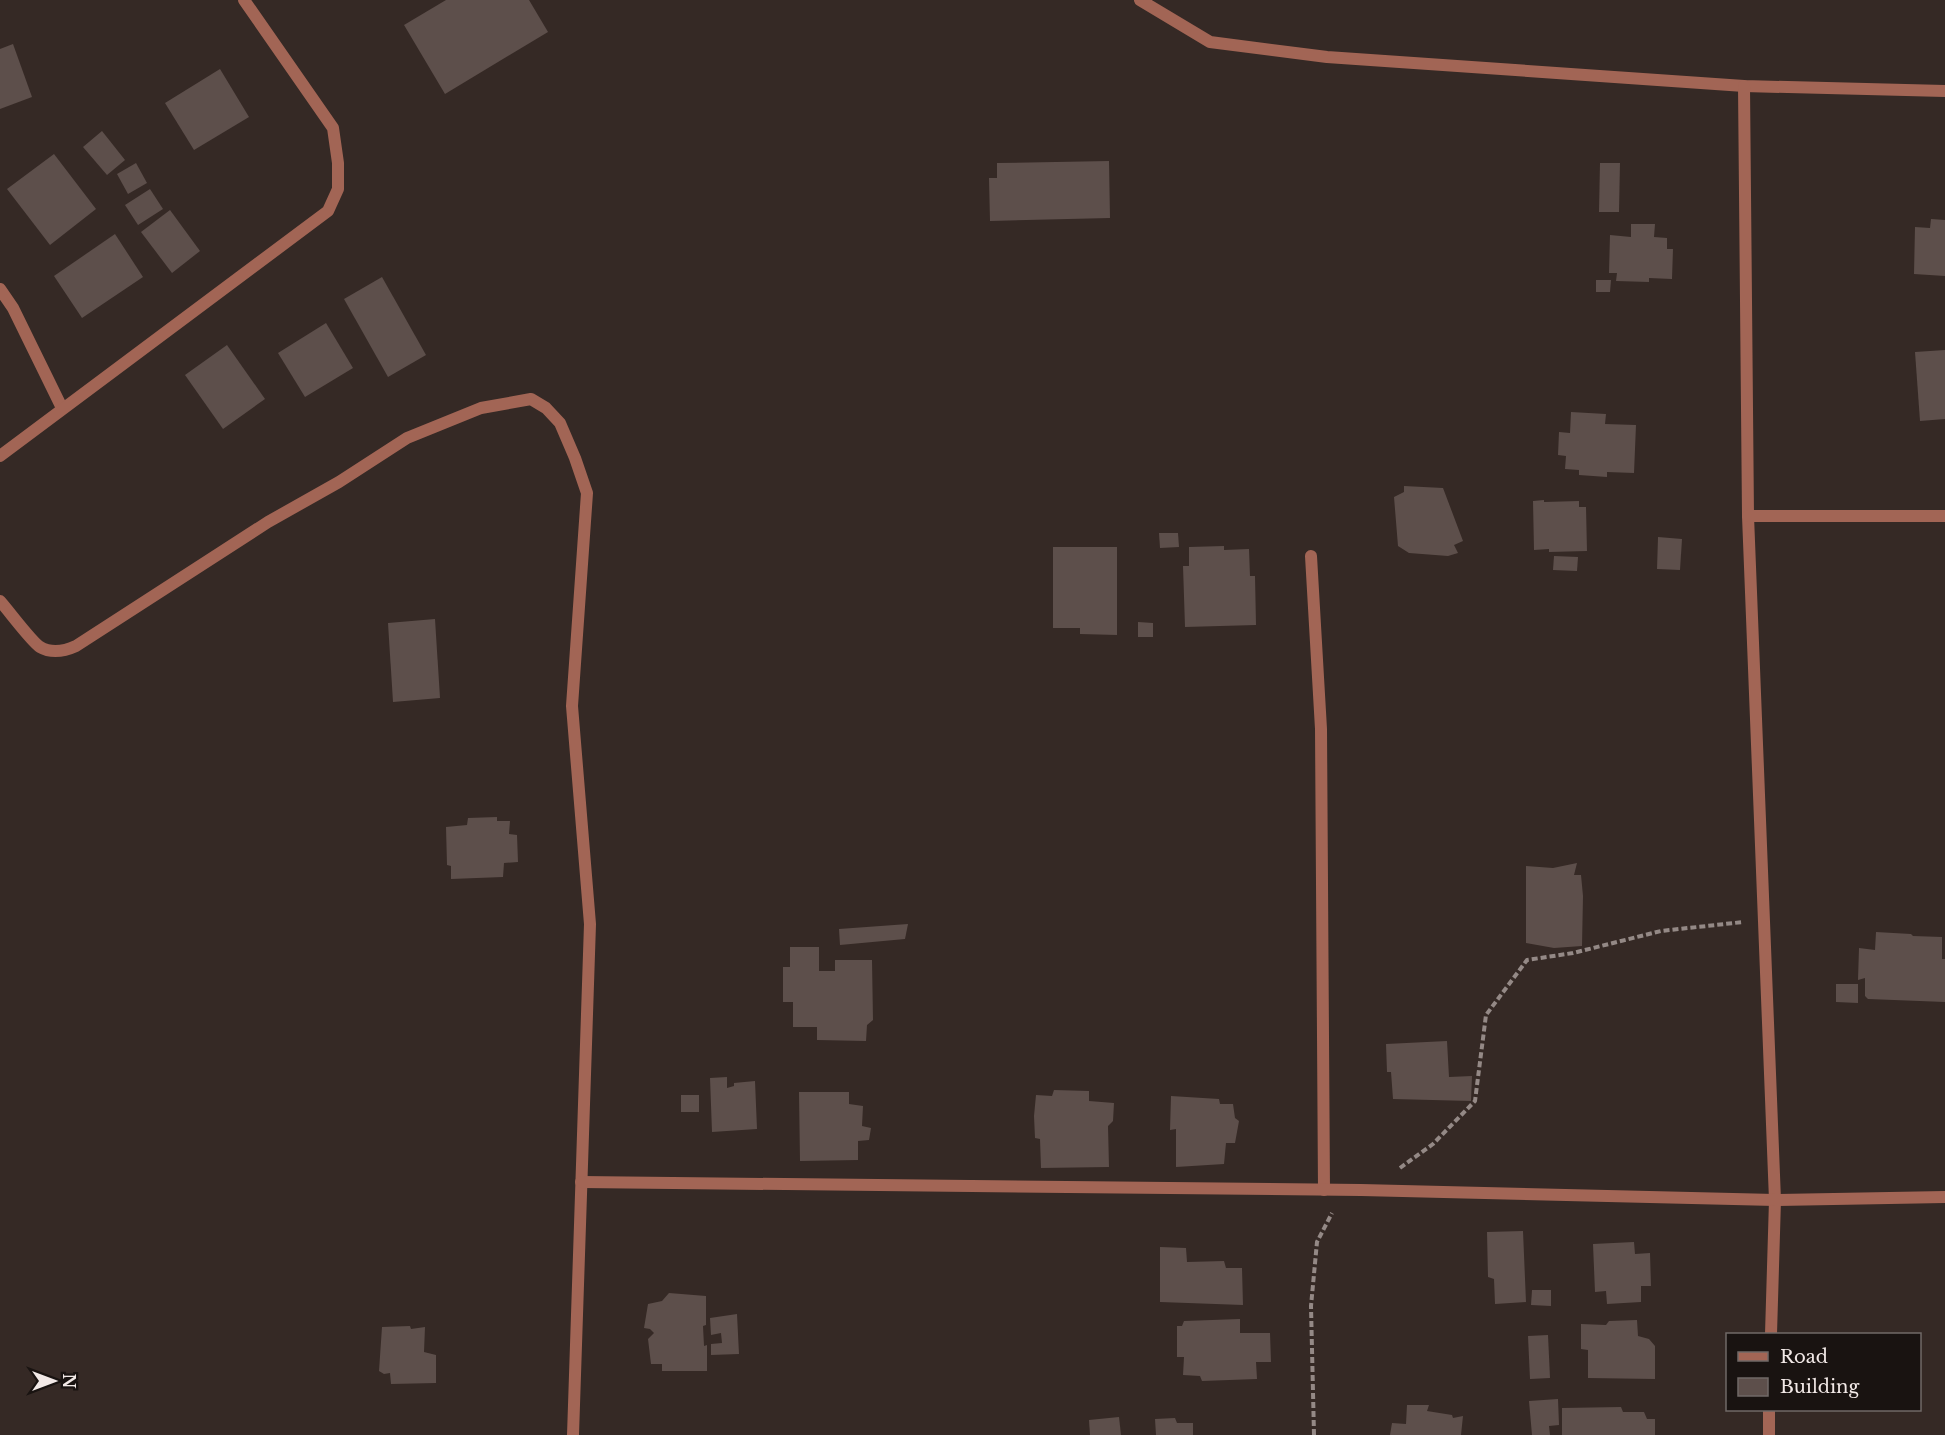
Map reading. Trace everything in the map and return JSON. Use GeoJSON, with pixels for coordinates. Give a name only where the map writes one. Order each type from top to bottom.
{"type":"FeatureCollection","features":[{"type":"Feature","properties":{"kind":"street"},"geometry":{"type":"LineString","coordinates":[[0,456],[328,211],[338,189],[338,163],[333,128],[244,0]]}},
{"type":"Feature","properties":{"kind":"street"},"geometry":{"type":"LineString","coordinates":[[1140,0],[1210,42],[1327,57],[1744,86],[1945,91]]}},
{"type":"Feature","properties":{"kind":"street"},"geometry":{"type":"LineString","coordinates":[[1744,86],[1748,516],[1775,1200],[1772,1333]]}},
{"type":"Feature","properties":{"kind":"street"},"geometry":{"type":"LineString","coordinates":[[0,289],[13,308],[62,408]]}},
{"type":"Feature","properties":{"kind":"street"},"geometry":{"type":"LineString","coordinates":[[0,601],[40,647],[52,651],[66,651],[268,522],[339,482],[407,438],[481,408],[531,399],[546,408],[560,423],[587,493],[573,705],[590,924],[573,1435]]}},
{"type":"Feature","properties":{"kind":"street"},"geometry":{"type":"LineString","coordinates":[[1748,516],[1945,516]]}},
{"type":"Feature","properties":{"kind":"street"},"geometry":{"type":"LineString","coordinates":[[1311,556],[1321,729],[1324,1190]]}},
{"type":"Feature","properties":{"kind":"street"},"geometry":{"type":"LineString","coordinates":[[581,1182],[1361,1190],[1775,1200],[1945,1197]]}},
{"type":"Feature","properties":{"kind":"street"},"geometry":{"type":"LineString","coordinates":[[1768,1435],[1769,1411]]}},
{"type":"Feature","properties":{"kind":"path"},"geometry":{"type":"LineString","coordinates":[[1397,1170],[1434,1144],[1475,1101],[1486,1015],[1527,960],[1574,953],[1661,931],[1764,920]]}},
{"type":"Feature","properties":{"kind":"path"},"geometry":{"type":"LineString","coordinates":[[1314,1435],[1311,1306],[1317,1242],[1337,1205],[1361,1190]]}},
{"type":"Feature","properties":{"kind":"building"},"geometry":{"type":"Polygon","coordinates":[[[446,0],[529,0],[548,32],[445,94],[404,25],[446,0]]]}},
{"type":"Feature","properties":{"kind":"building"},"geometry":{"type":"Polygon","coordinates":[[[13,44],[32,97],[0,109],[0,49],[13,44]]]}},
{"type":"Feature","properties":{"kind":"building"},"geometry":{"type":"Polygon","coordinates":[[[220,69],[249,117],[194,150],[165,103],[220,69]]]}},
{"type":"Feature","properties":{"kind":"building"},"geometry":{"type":"Polygon","coordinates":[[[102,131],[125,160],[107,175],[83,147],[102,131]]]}},
{"type":"Feature","properties":{"kind":"building"},"geometry":{"type":"Polygon","coordinates":[[[54,154],[96,209],[50,245],[7,189],[54,154]]]}},
{"type":"Feature","properties":{"kind":"building"},"geometry":{"type":"Polygon","coordinates":[[[1109,161],[1110,218],[990,221],[989,178],[997,178],[997,163],[1109,161]]]}},
{"type":"Feature","properties":{"kind":"building"},"geometry":{"type":"Polygon","coordinates":[[[136,163],[147,183],[128,194],[117,174],[136,163]]]}},
{"type":"Feature","properties":{"kind":"building"},"geometry":{"type":"Polygon","coordinates":[[[1600,163],[1620,163],[1619,212],[1599,212],[1600,163]]]}},
{"type":"Feature","properties":{"kind":"building"},"geometry":{"type":"Polygon","coordinates":[[[150,189],[163,209],[138,225],[125,205],[150,189]]]}},
{"type":"Feature","properties":{"kind":"building"},"geometry":{"type":"Polygon","coordinates":[[[170,210],[200,251],[172,273],[141,232],[170,210]]]}},
{"type":"Feature","properties":{"kind":"building"},"geometry":{"type":"Polygon","coordinates":[[[1931,219],[1945,220],[1945,276],[1914,274],[1915,227],[1930,228],[1931,219]]]}},
{"type":"Feature","properties":{"kind":"building"},"geometry":{"type":"Polygon","coordinates":[[[1631,224],[1655,224],[1654,237],[1667,238],[1667,249],[1673,249],[1672,279],[1649,278],[1649,282],[1616,281],[1617,273],[1609,273],[1610,235],[1631,237],[1631,224]]]}},
{"type":"Feature","properties":{"kind":"building"},"geometry":{"type":"Polygon","coordinates":[[[115,234],[143,277],[82,318],[54,276],[115,234]]]}},
{"type":"Feature","properties":{"kind":"building"},"geometry":{"type":"Polygon","coordinates":[[[382,277],[426,355],[388,377],[344,299],[382,277]]]}},
{"type":"Feature","properties":{"kind":"building"},"geometry":{"type":"Polygon","coordinates":[[[1596,280],[1611,280],[1610,292],[1596,292],[1596,280]]]}},
{"type":"Feature","properties":{"kind":"building"},"geometry":{"type":"Polygon","coordinates":[[[326,323],[353,368],[305,397],[278,353],[326,323]]]}},
{"type":"Feature","properties":{"kind":"building"},"geometry":{"type":"Polygon","coordinates":[[[227,345],[265,399],[223,429],[185,375],[227,345]]]}},
{"type":"Feature","properties":{"kind":"building"},"geometry":{"type":"Polygon","coordinates":[[[1945,350],[1945,419],[1920,421],[1915,352],[1945,350]]]}},
{"type":"Feature","properties":{"kind":"building"},"geometry":{"type":"Polygon","coordinates":[[[1571,412],[1606,414],[1605,424],[1636,425],[1634,473],[1607,472],[1607,477],[1579,475],[1579,470],[1565,469],[1566,456],[1558,455],[1559,432],[1570,433],[1571,412]]]}},
{"type":"Feature","properties":{"kind":"building"},"geometry":{"type":"Polygon","coordinates":[[[1404,486],[1443,488],[1463,541],[1454,545],[1458,553],[1448,556],[1409,553],[1398,546],[1394,497],[1404,492],[1404,486]]]}},
{"type":"Feature","properties":{"kind":"building"},"geometry":{"type":"Polygon","coordinates":[[[1544,500],[1544,502],[1579,501],[1579,507],[1586,507],[1587,551],[1534,550],[1533,501],[1544,500]]]}},
{"type":"Feature","properties":{"kind":"building"},"geometry":{"type":"Polygon","coordinates":[[[1159,533],[1178,533],[1179,547],[1160,548],[1159,533]]]}},
{"type":"Feature","properties":{"kind":"building"},"geometry":{"type":"Polygon","coordinates":[[[1658,537],[1682,539],[1680,570],[1657,569],[1658,537]]]}},
{"type":"Feature","properties":{"kind":"building"},"geometry":{"type":"Polygon","coordinates":[[[1224,546],[1224,550],[1249,549],[1250,576],[1255,576],[1256,625],[1185,627],[1183,566],[1189,566],[1189,547],[1224,546]]]}},
{"type":"Feature","properties":{"kind":"building"},"geometry":{"type":"Polygon","coordinates":[[[1053,547],[1117,547],[1117,635],[1080,634],[1080,628],[1053,628],[1053,547]]]}},
{"type":"Feature","properties":{"kind":"building"},"geometry":{"type":"Polygon","coordinates":[[[1554,556],[1578,557],[1577,571],[1553,570],[1554,556]]]}},
{"type":"Feature","properties":{"kind":"building"},"geometry":{"type":"Polygon","coordinates":[[[435,619],[440,698],[393,702],[388,623],[435,619]]]}},
{"type":"Feature","properties":{"kind":"building"},"geometry":{"type":"Polygon","coordinates":[[[1138,622],[1153,623],[1153,637],[1138,637],[1138,622]]]}},
{"type":"Feature","properties":{"kind":"building"},"geometry":{"type":"Polygon","coordinates":[[[497,817],[497,821],[510,821],[509,834],[517,835],[518,862],[504,863],[503,877],[451,879],[451,866],[447,865],[446,827],[467,825],[468,818],[497,817]]]}},
{"type":"Feature","properties":{"kind":"building"},"geometry":{"type":"Polygon","coordinates":[[[1577,863],[1574,875],[1581,875],[1583,896],[1582,946],[1554,948],[1526,943],[1526,866],[1553,868],[1577,863]]]}},
{"type":"Feature","properties":{"kind":"building"},"geometry":{"type":"Polygon","coordinates":[[[908,924],[905,939],[840,945],[839,929],[908,924]]]}},
{"type":"Feature","properties":{"kind":"building"},"geometry":{"type":"Polygon","coordinates":[[[1876,932],[1942,937],[1942,959],[1945,959],[1945,1002],[1868,999],[1865,996],[1865,978],[1858,980],[1859,948],[1875,950],[1876,932]]]}},
{"type":"Feature","properties":{"kind":"building"},"geometry":{"type":"Polygon","coordinates":[[[790,947],[819,947],[819,971],[835,971],[835,960],[872,960],[873,1020],[867,1025],[866,1041],[817,1040],[817,1027],[793,1027],[793,1002],[783,1002],[783,967],[790,967],[790,947]]]}},
{"type":"Feature","properties":{"kind":"building"},"geometry":{"type":"Polygon","coordinates":[[[1836,984],[1858,984],[1858,1003],[1836,1002],[1836,984]]]}},
{"type":"Feature","properties":{"kind":"building"},"geometry":{"type":"Polygon","coordinates":[[[1447,1041],[1449,1077],[1472,1076],[1471,1101],[1393,1099],[1391,1072],[1387,1072],[1386,1044],[1447,1041]]]}},
{"type":"Feature","properties":{"kind":"building"},"geometry":{"type":"Polygon","coordinates":[[[727,1077],[727,1088],[734,1086],[734,1083],[755,1081],[757,1129],[712,1132],[710,1078],[727,1077]]]}},
{"type":"Feature","properties":{"kind":"building"},"geometry":{"type":"Polygon","coordinates":[[[1054,1090],[1089,1091],[1089,1101],[1114,1103],[1113,1121],[1108,1126],[1109,1167],[1041,1168],[1040,1139],[1035,1138],[1036,1095],[1052,1096],[1054,1090]]]}},
{"type":"Feature","properties":{"kind":"building"},"geometry":{"type":"Polygon","coordinates":[[[799,1092],[849,1092],[849,1104],[863,1106],[862,1126],[871,1128],[869,1140],[858,1141],[858,1160],[800,1161],[799,1092]]]}},
{"type":"Feature","properties":{"kind":"building"},"geometry":{"type":"Polygon","coordinates":[[[681,1095],[699,1095],[699,1112],[681,1112],[681,1095]]]}},
{"type":"Feature","properties":{"kind":"building"},"geometry":{"type":"Polygon","coordinates":[[[1171,1096],[1219,1099],[1220,1104],[1233,1104],[1235,1118],[1239,1121],[1235,1143],[1226,1143],[1224,1164],[1176,1167],[1176,1129],[1170,1130],[1171,1096]]]}},
{"type":"Feature","properties":{"kind":"building"},"geometry":{"type":"Polygon","coordinates":[[[1523,1231],[1526,1302],[1495,1304],[1494,1279],[1488,1277],[1487,1232],[1523,1231]]]}},
{"type":"Feature","properties":{"kind":"building"},"geometry":{"type":"Polygon","coordinates":[[[1634,1242],[1635,1254],[1650,1253],[1651,1286],[1641,1286],[1641,1302],[1607,1304],[1606,1291],[1595,1292],[1593,1244],[1634,1242]]]}},
{"type":"Feature","properties":{"kind":"building"},"geometry":{"type":"Polygon","coordinates":[[[1160,1247],[1186,1248],[1187,1262],[1224,1261],[1226,1268],[1242,1268],[1243,1305],[1160,1302],[1160,1247]]]}},
{"type":"Feature","properties":{"kind":"building"},"geometry":{"type":"Polygon","coordinates":[[[1532,1290],[1551,1290],[1551,1306],[1531,1305],[1532,1290]]]}},
{"type":"Feature","properties":{"kind":"building"},"geometry":{"type":"Polygon","coordinates":[[[669,1293],[706,1296],[706,1325],[703,1326],[704,1346],[707,1345],[707,1371],[662,1371],[662,1364],[651,1364],[648,1339],[654,1333],[644,1328],[648,1304],[662,1301],[669,1293]]]}},
{"type":"Feature","properties":{"kind":"building"},"geometry":{"type":"Polygon","coordinates":[[[737,1314],[739,1354],[711,1355],[711,1344],[722,1343],[721,1333],[711,1335],[710,1318],[737,1314]]]}},
{"type":"Feature","properties":{"kind":"building"},"geometry":{"type":"Polygon","coordinates":[[[1240,1319],[1240,1333],[1270,1333],[1271,1362],[1256,1362],[1257,1379],[1202,1381],[1200,1376],[1183,1375],[1184,1357],[1177,1357],[1177,1326],[1182,1326],[1184,1321],[1240,1319]]]}},
{"type":"Feature","properties":{"kind":"building"},"geometry":{"type":"Polygon","coordinates":[[[1637,1320],[1638,1336],[1649,1339],[1655,1346],[1655,1379],[1588,1378],[1588,1350],[1581,1349],[1581,1324],[1606,1325],[1609,1321],[1637,1320]]]}},
{"type":"Feature","properties":{"kind":"building"},"geometry":{"type":"Polygon","coordinates":[[[410,1326],[411,1329],[425,1327],[424,1352],[436,1355],[436,1383],[391,1384],[390,1373],[384,1374],[379,1371],[382,1327],[410,1326]]]}},
{"type":"Feature","properties":{"kind":"building"},"geometry":{"type":"Polygon","coordinates":[[[1548,1335],[1550,1378],[1530,1379],[1528,1336],[1548,1335]]]}},
{"type":"Feature","properties":{"kind":"building"},"geometry":{"type":"Polygon","coordinates":[[[1558,1399],[1559,1425],[1549,1426],[1550,1435],[1532,1435],[1529,1401],[1558,1399]]]}},
{"type":"Feature","properties":{"kind":"building"},"geometry":{"type":"Polygon","coordinates":[[[1407,1405],[1429,1405],[1427,1411],[1452,1415],[1453,1418],[1463,1416],[1461,1435],[1390,1435],[1392,1423],[1406,1424],[1407,1405]]]}},
{"type":"Feature","properties":{"kind":"building"},"geometry":{"type":"Polygon","coordinates":[[[1621,1407],[1623,1412],[1644,1412],[1647,1419],[1655,1419],[1655,1435],[1562,1435],[1562,1408],[1621,1407]]]}},
{"type":"Feature","properties":{"kind":"building"},"geometry":{"type":"Polygon","coordinates":[[[1119,1417],[1121,1435],[1090,1435],[1089,1420],[1119,1417]]]}},
{"type":"Feature","properties":{"kind":"building"},"geometry":{"type":"Polygon","coordinates":[[[1175,1418],[1177,1423],[1193,1423],[1193,1435],[1156,1435],[1155,1419],[1175,1418]]]}}]}
